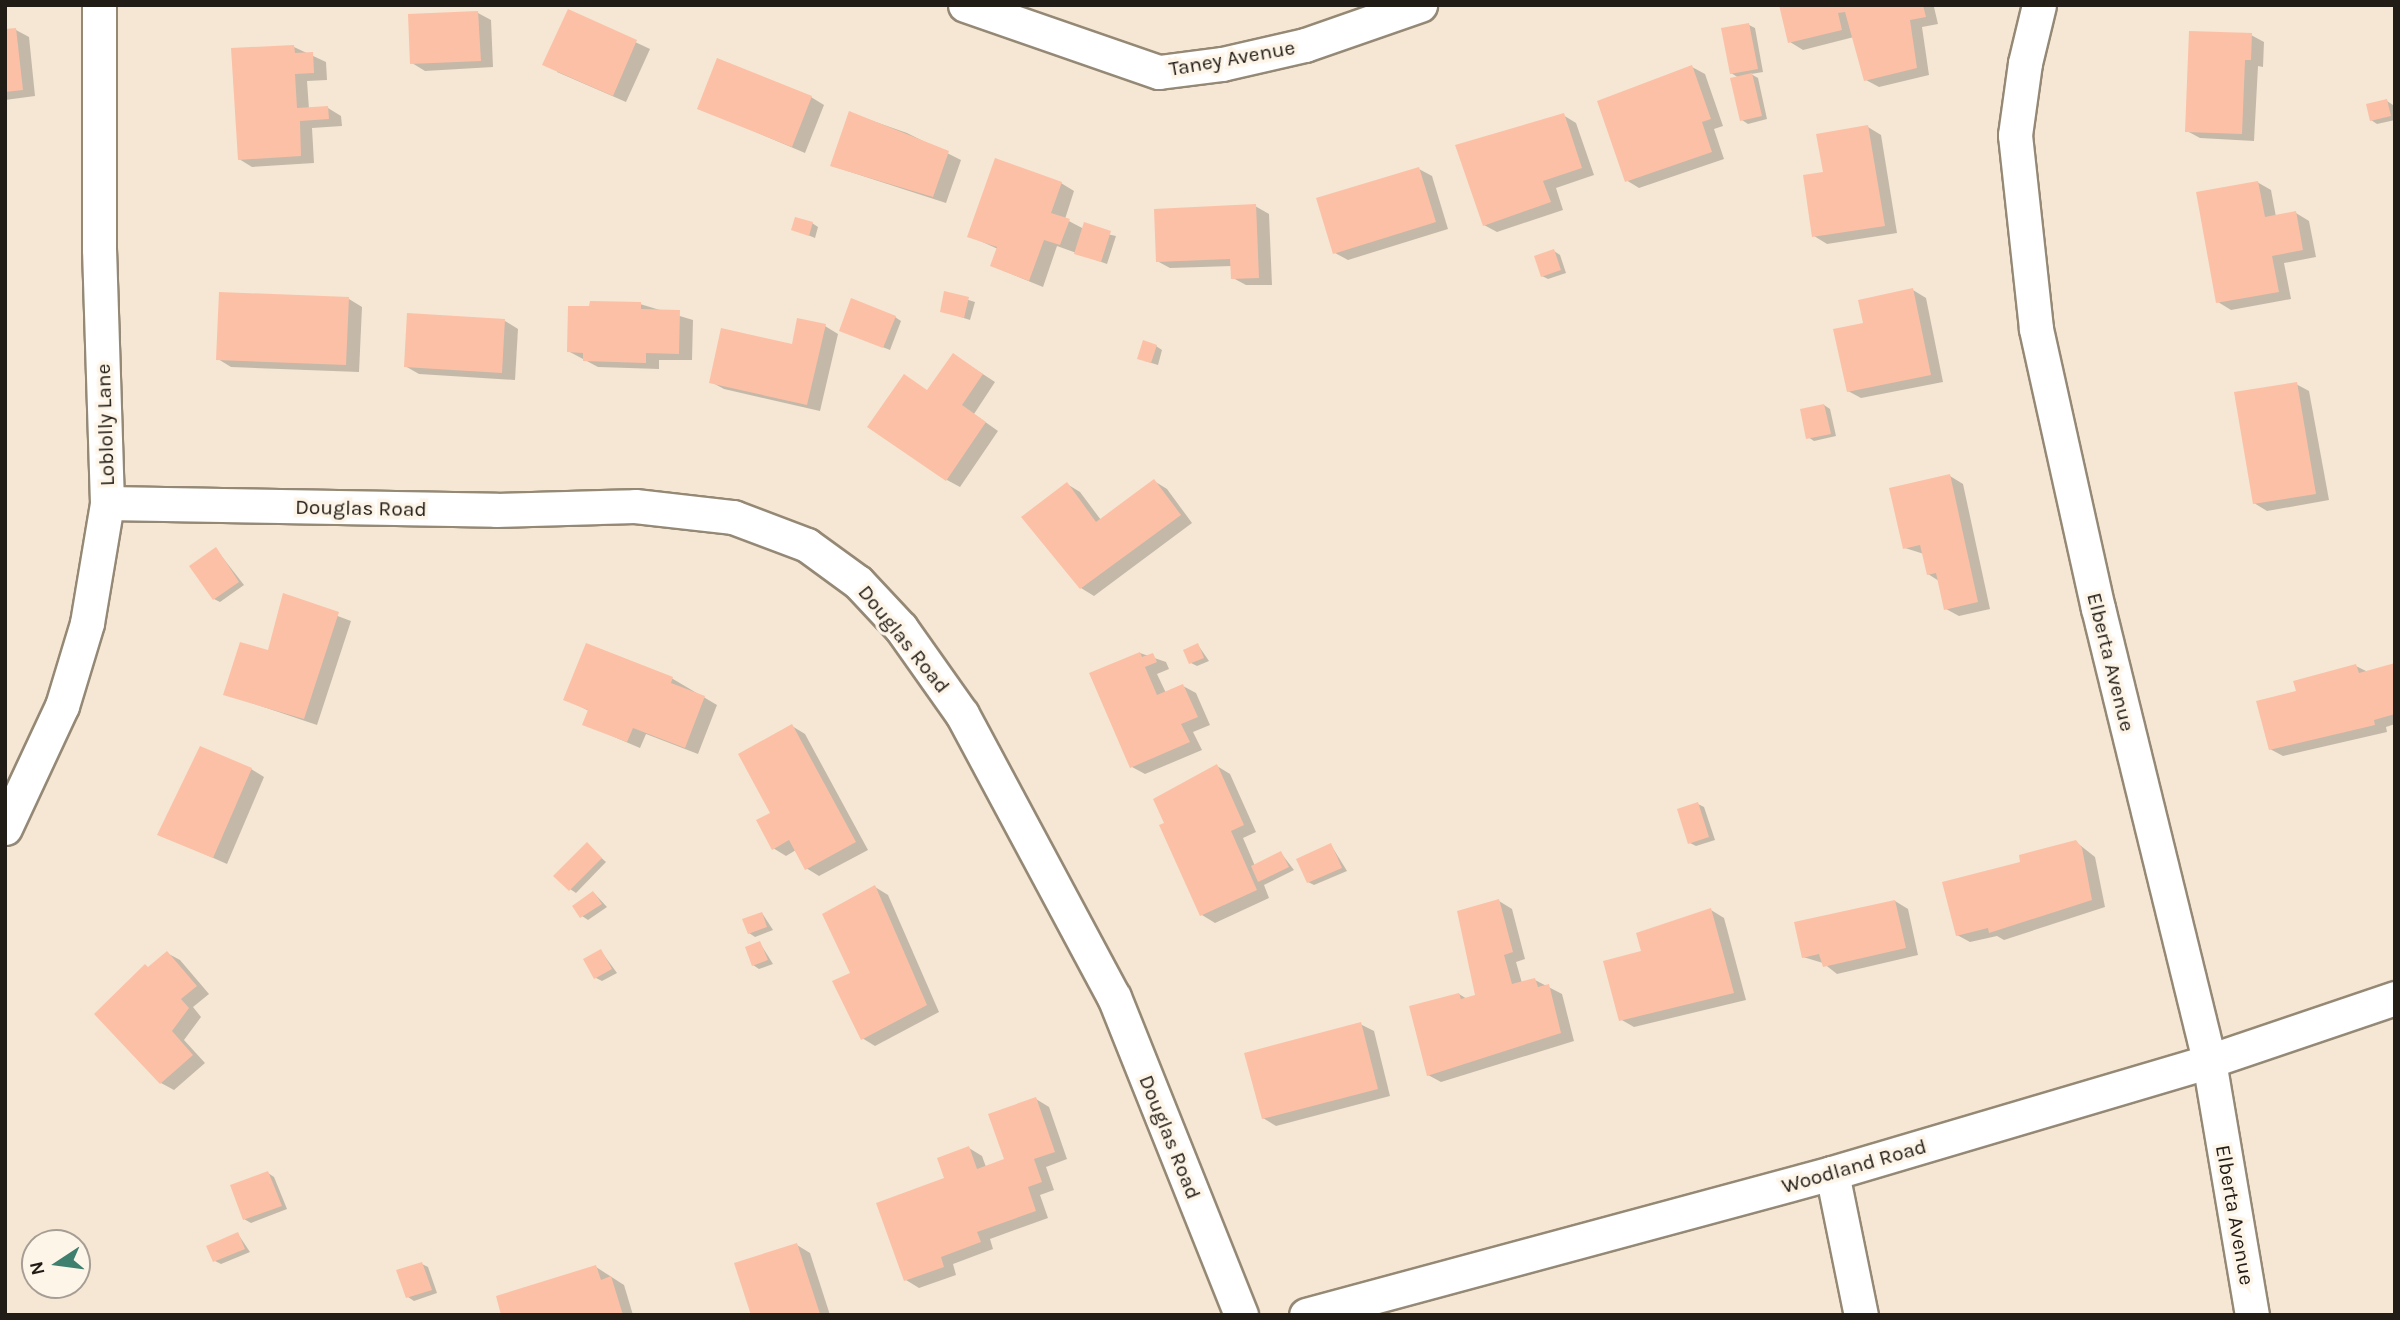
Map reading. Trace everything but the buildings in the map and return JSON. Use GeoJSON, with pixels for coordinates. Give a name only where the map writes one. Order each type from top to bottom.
{"type":"FeatureCollection","features":[{"type":"Feature","properties":{"kind":"street","name":"Loblolly Lane"},"geometry":{"type":"LineString","coordinates":[[5,828],[62,706],[87,623],[107,503],[99,249],[99,5]]}},
{"type":"Feature","properties":{"kind":"street","name":"Taney Avenue"},"geometry":{"type":"LineString","coordinates":[[965,5],[1158,72],[1222,64],[1305,45],[1420,5]]}},
{"type":"Feature","properties":{"kind":"street","name":"Elberta Avenue"},"geometry":{"type":"LineString","coordinates":[[2039,5],[2025,63],[2015,135],[2036,329],[2098,608],[2209,1061],[2252,1315]]}},
{"type":"Feature","properties":{"kind":"street","name":"Douglas Road"},"geometry":{"type":"LineString","coordinates":[[107,503],[496,510],[635,506],[733,517],[807,545],[858,582],[901,628],[962,714],[1114,997],[1241,1315]]}},
{"type":"Feature","properties":{"kind":"street","name":"Woodland Road"},"geometry":{"type":"LineString","coordinates":[[1306,1315],[1832,1173],[2209,1061],[2395,998]]}},
{"type":"Feature","properties":{"kind":"street"},"geometry":{"type":"LineString","coordinates":[[1832,1173],[1861,1315]]}}]}
